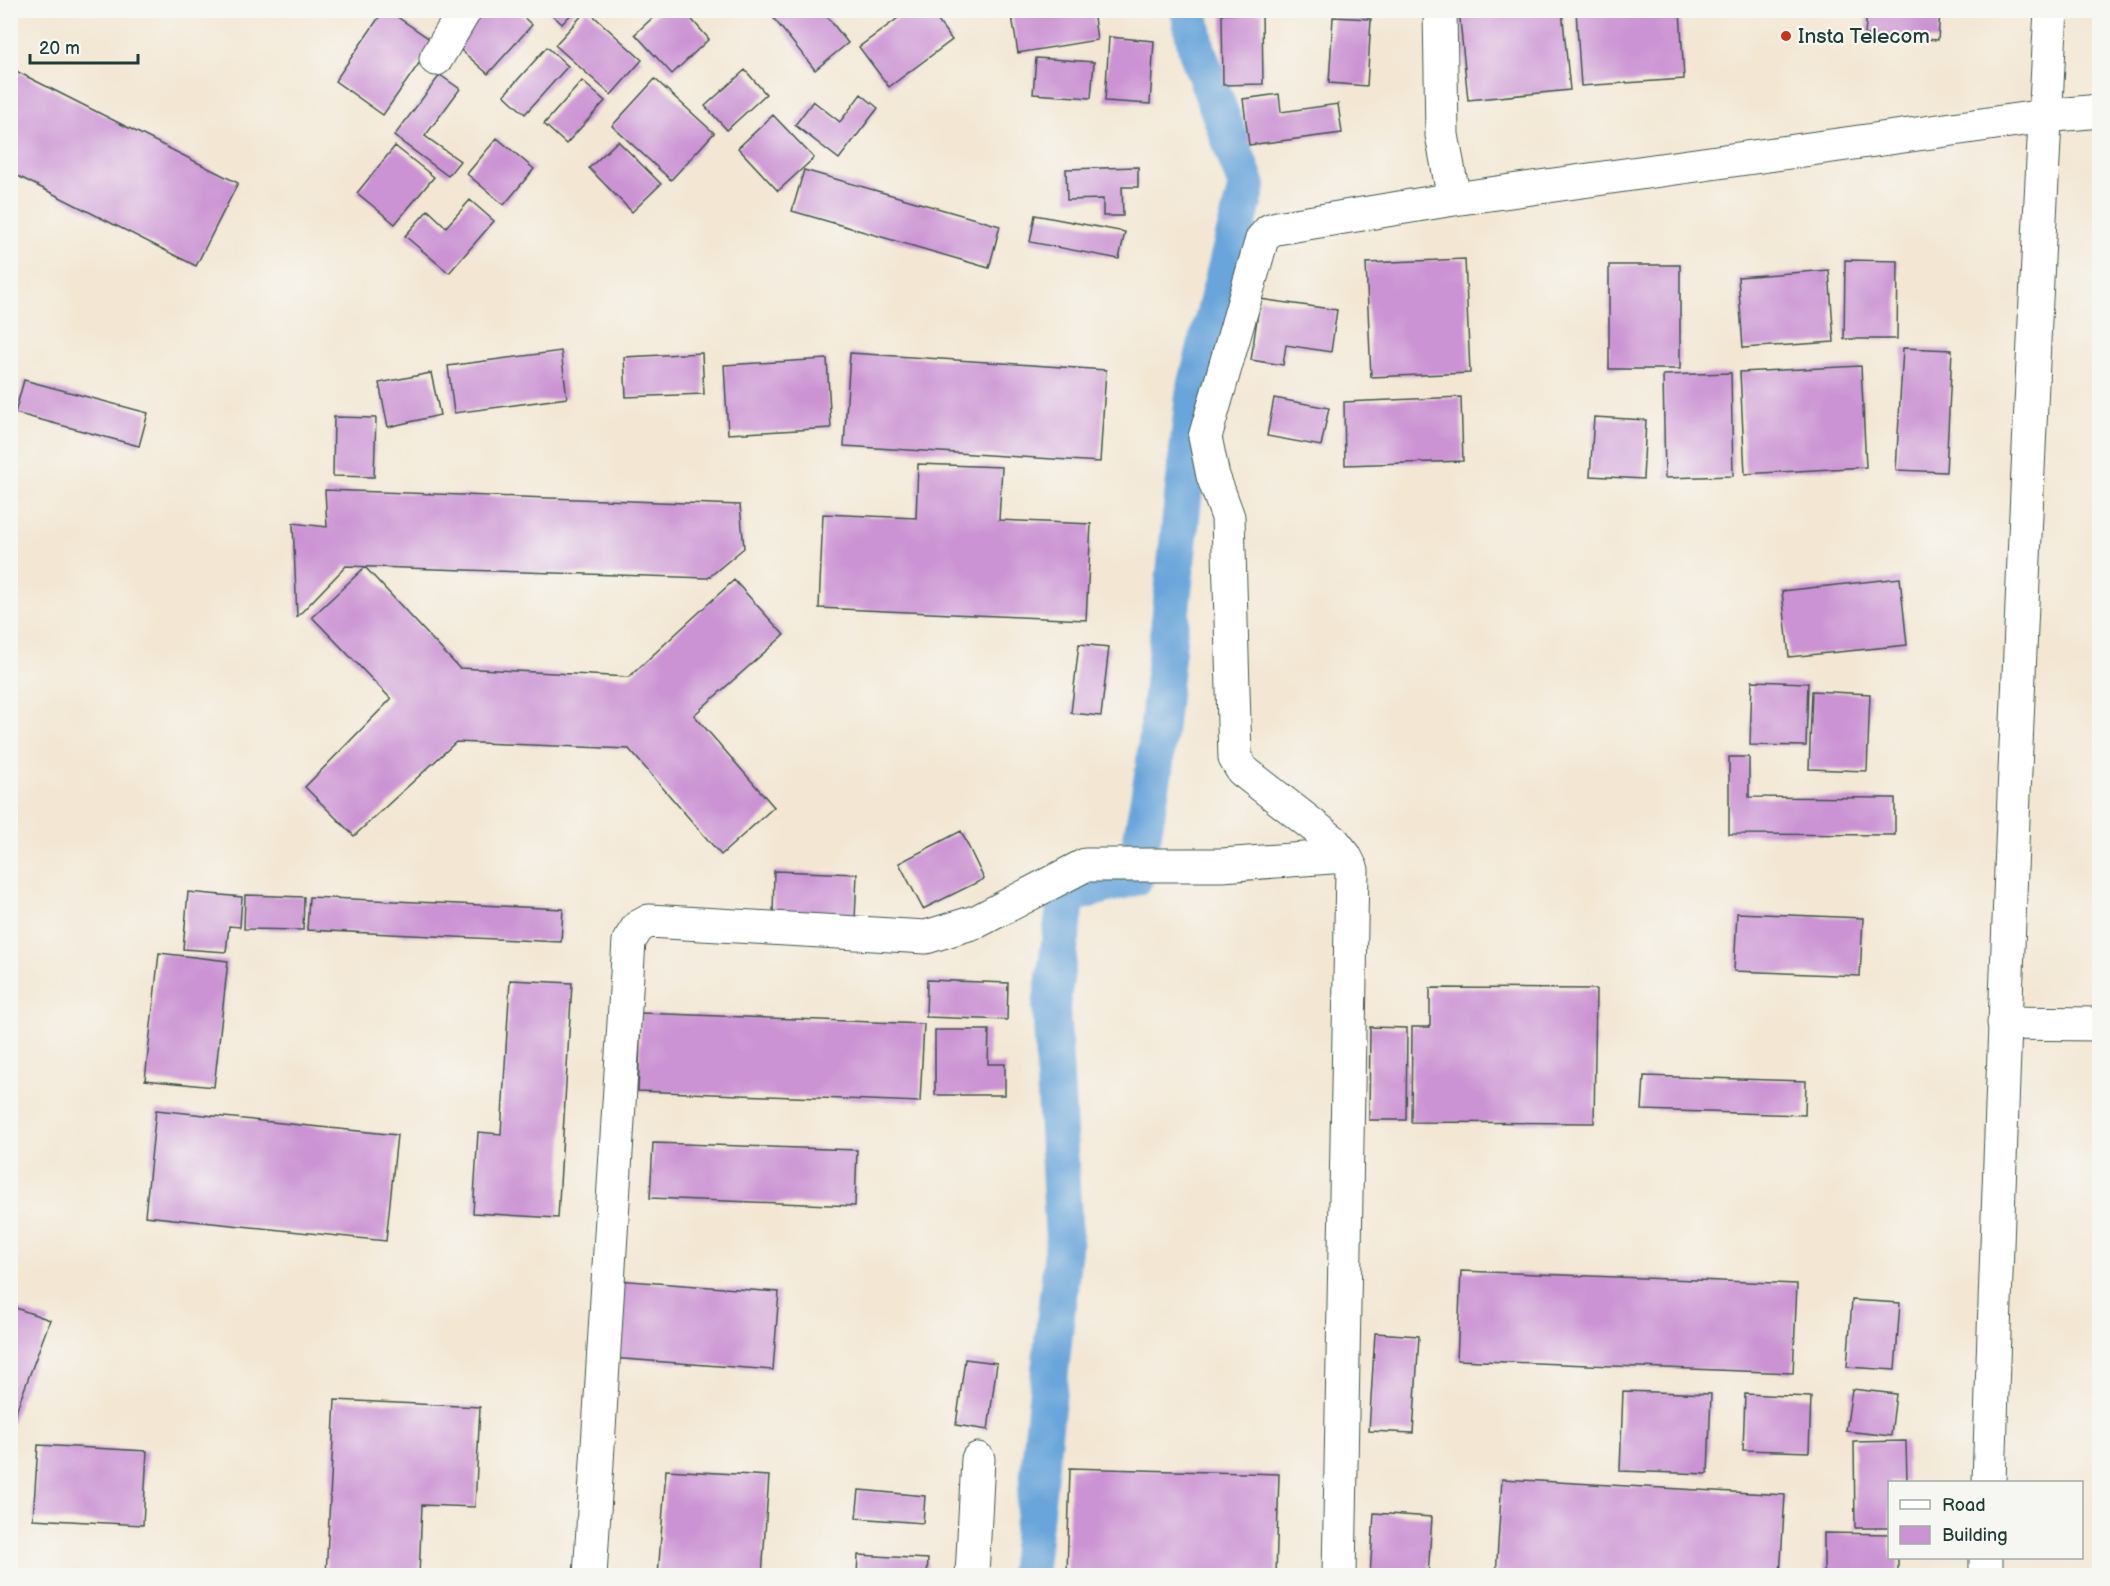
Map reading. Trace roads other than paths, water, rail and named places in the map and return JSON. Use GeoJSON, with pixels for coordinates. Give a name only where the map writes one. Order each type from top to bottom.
{"type":"FeatureCollection","features":[{"type":"Feature","properties":{"kind":"street"},"geometry":{"type":"LineString","coordinates":[[436,59],[465,10]]}},
{"type":"Feature","properties":{"kind":"street"},"geometry":{"type":"LineString","coordinates":[[1440,10],[1442,135],[1454,199]]}},
{"type":"Feature","properties":{"kind":"street"},"geometry":{"type":"LineString","coordinates":[[1989,1481],[2004,1023],[2051,10]]}},
{"type":"Feature","properties":{"kind":"street"},"geometry":{"type":"LineString","coordinates":[[1339,1575],[1352,870],[1345,856],[1333,841],[1242,770],[1235,758],[1228,517],[1213,476],[1205,437],[1262,238],[1270,230],[1277,228],[1454,199],[2045,116],[2100,111]]}},
{"type":"Feature","properties":{"kind":"street"},"geometry":{"type":"LineString","coordinates":[[590,1575],[629,941],[638,927],[649,921],[926,937],[978,921],[1085,865],[1222,865],[1345,856]]}},
{"type":"Feature","properties":{"kind":"street"},"geometry":{"type":"LineString","coordinates":[[2004,1023],[2100,1024]]}},
{"type":"Feature","properties":{"kind":"street"},"geometry":{"type":"LineString","coordinates":[[972,1575],[978,1459]]}},
{"type":"Feature","properties":{"kind":"street"},"geometry":{"type":"LineString","coordinates":[[1986,1559],[1986,1575]]}},
{"type":"Feature","properties":{"kind":"waterway"},"geometry":{"type":"LineString","coordinates":[[1028,1576],[1064,1240],[1051,1006],[1067,895],[1135,877],[1154,770],[1194,395],[1247,186],[1197,51],[1189,10]]}},
{"type":"Feature","properties":{"kind":"place","name":"Insta Telecom"},"geometry":{"type":"Point","coordinates":[1786,36]}}]}
